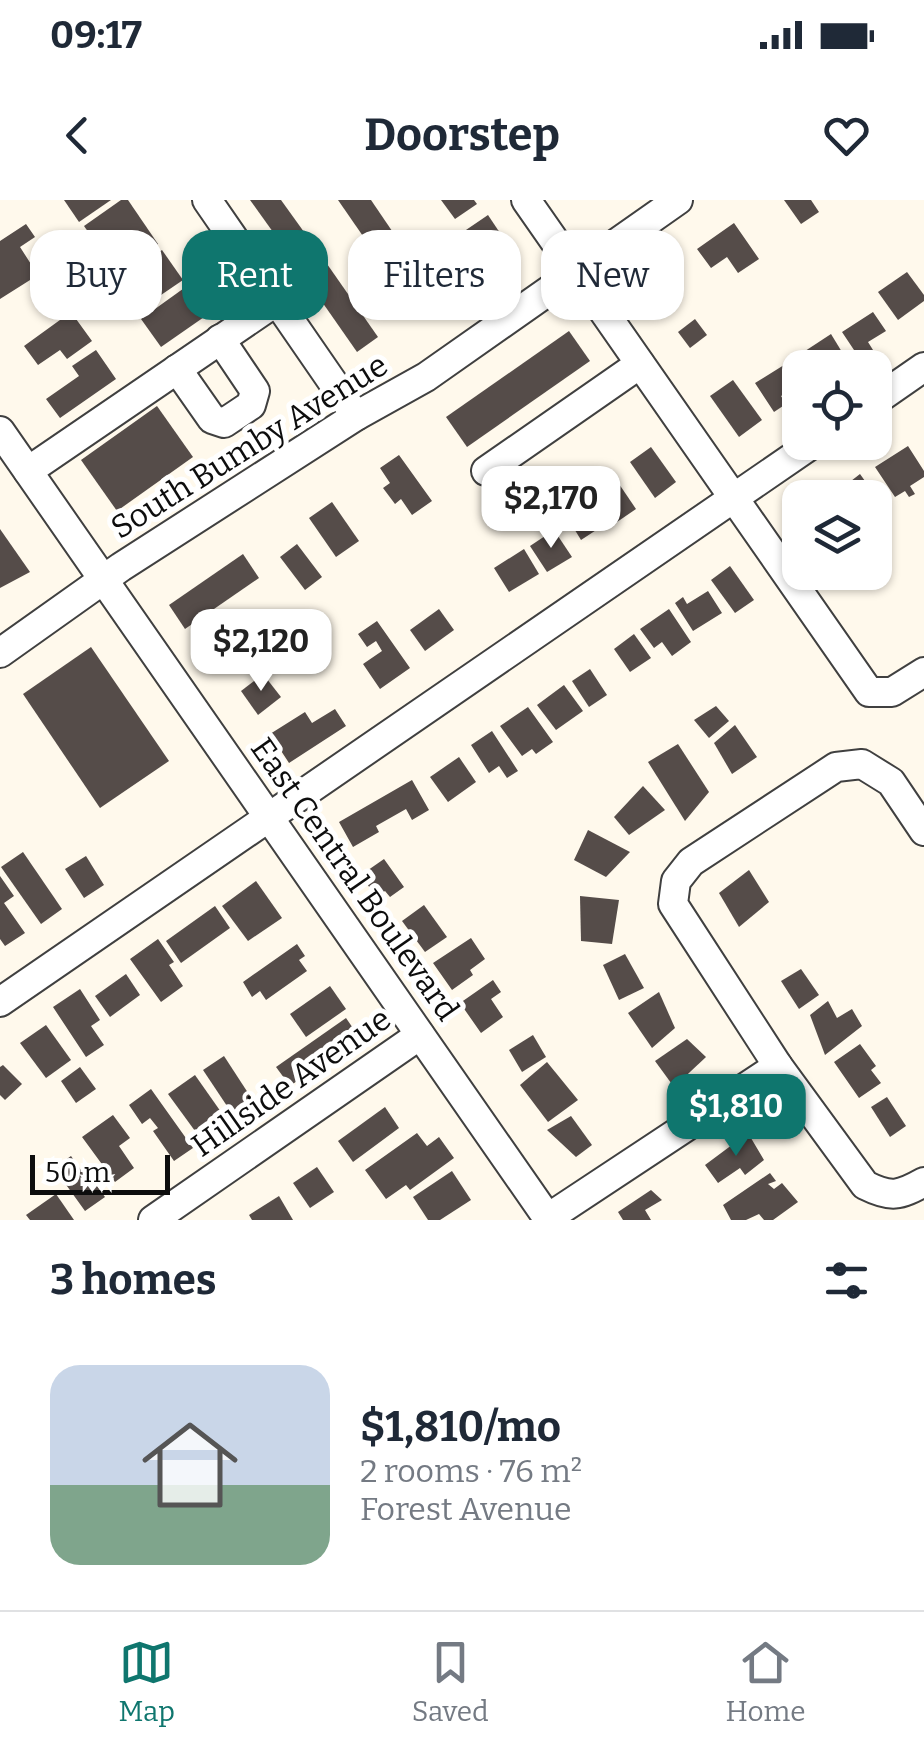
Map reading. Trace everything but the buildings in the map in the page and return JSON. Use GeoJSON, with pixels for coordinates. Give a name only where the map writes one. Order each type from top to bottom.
{"type":"FeatureCollection","features":[{"type":"Feature","properties":{"kind":"street"},"geometry":{"type":"LineString","coordinates":[[207,200],[228,230]]}},
{"type":"Feature","properties":{"kind":"street"},"geometry":{"type":"LineString","coordinates":[[526,200],[547,230]]}},
{"type":"Feature","properties":{"kind":"street","name":"South Bumby Avenue"},"geometry":{"type":"LineString","coordinates":[[636,230],[678,200]]}},
{"type":"Feature","properties":{"kind":"street","name":"South Bumby Avenue"},"geometry":{"type":"LineString","coordinates":[[0,653],[102,580],[356,416],[426,377],[541,296]]}},
{"type":"Feature","properties":{"kind":"street"},"geometry":{"type":"LineString","coordinates":[[28,471],[248,320]]}},
{"type":"Feature","properties":{"kind":"street"},"geometry":{"type":"LineString","coordinates":[[291,320],[356,416]]}},
{"type":"Feature","properties":{"kind":"street"},"geometry":{"type":"LineString","coordinates":[[609,320],[869,692],[892,692],[924,672]]}},
{"type":"Feature","properties":{"kind":"street"},"geometry":{"type":"LineString","coordinates":[[177,369],[212,418],[224,423],[238,414],[251,405],[255,390],[220,340]]}},
{"type":"Feature","properties":{"kind":"street"},"geometry":{"type":"LineString","coordinates":[[486,471],[640,364]]}},
{"type":"Feature","properties":{"kind":"street"},"geometry":{"type":"LineString","coordinates":[[892,389],[924,367]]}},
{"type":"Feature","properties":{"kind":"street","name":"East Central Boulevard"},"geometry":{"type":"LineString","coordinates":[[0,430],[548,1219]]}},
{"type":"Feature","properties":{"kind":"street"},"geometry":{"type":"LineString","coordinates":[[0,1002],[789,460]]}},
{"type":"Feature","properties":{"kind":"street"},"geometry":{"type":"LineString","coordinates":[[924,831],[890,782],[862,764],[836,767],[691,862],[676,881],[673,904],[778,1066],[865,1185],[885,1196],[906,1192],[924,1182]]}},
{"type":"Feature","properties":{"kind":"street","name":"Hillside Avenue"},"geometry":{"type":"LineString","coordinates":[[152,1220],[420,1035]]}},
{"type":"Feature","properties":{"kind":"street"},"geometry":{"type":"LineString","coordinates":[[548,1219],[778,1066]]}}]}
